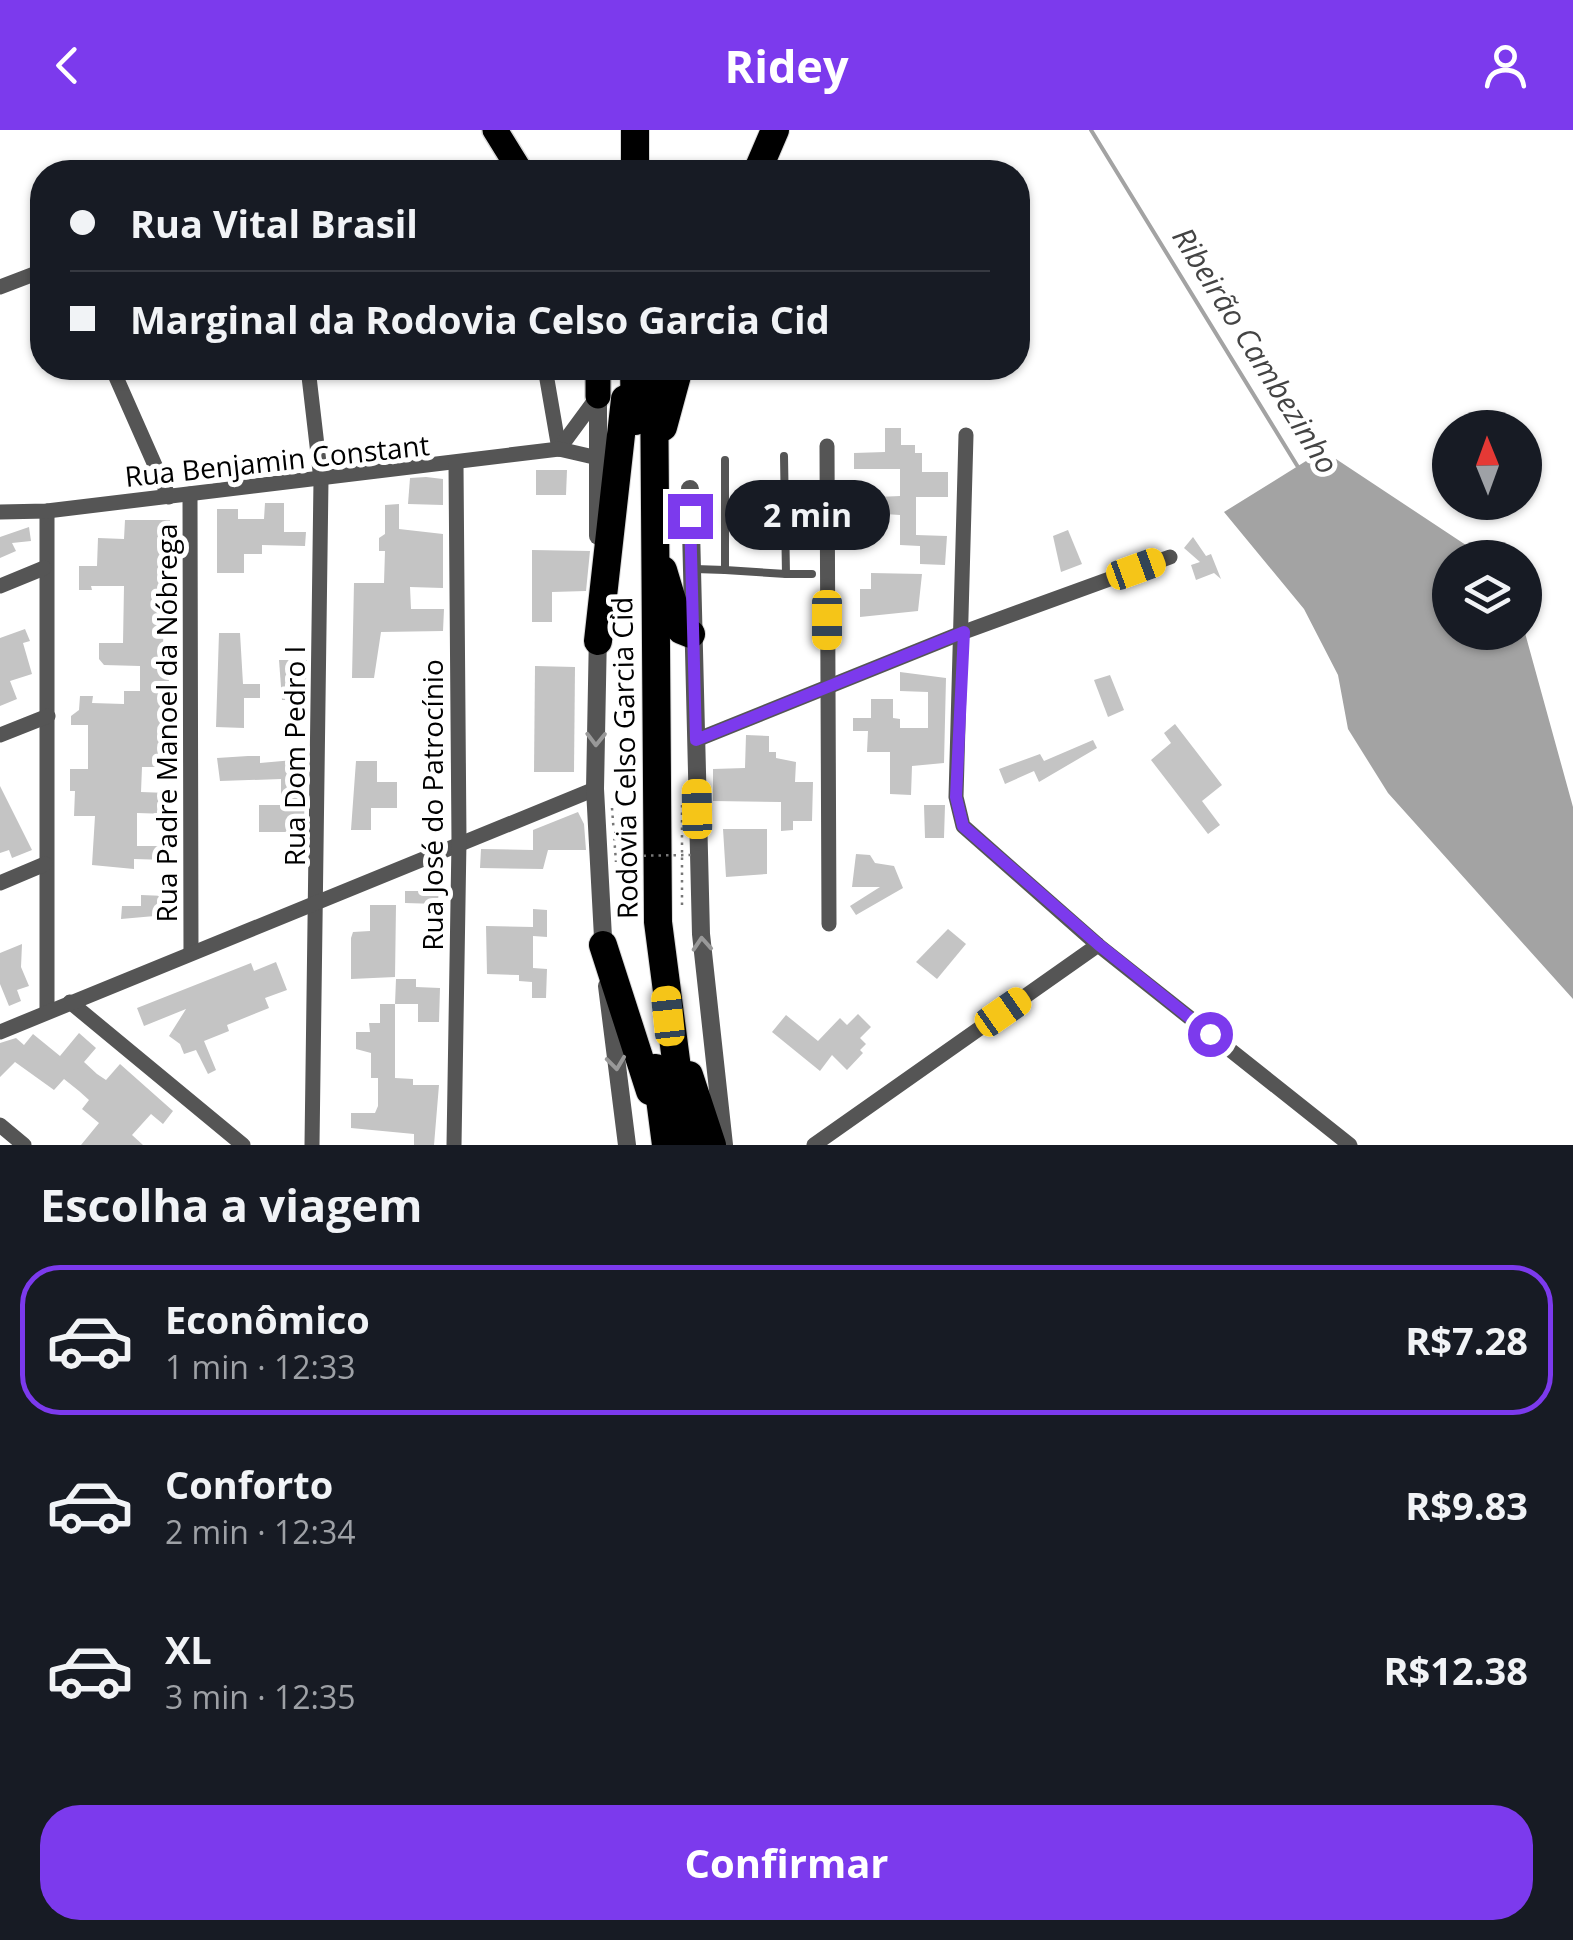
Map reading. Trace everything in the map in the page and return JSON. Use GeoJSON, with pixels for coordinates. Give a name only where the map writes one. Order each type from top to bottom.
{"type":"FeatureCollection","features":[{"type":"Feature","properties":{"kind":"highway"},"geometry":{"type":"LineString","coordinates":[[494,130],[513,160]]}},
{"type":"Feature","properties":{"kind":"highway"},"geometry":{"type":"LineString","coordinates":[[635,130],[635,160]]}},
{"type":"Feature","properties":{"kind":"highway"},"geometry":{"type":"LineString","coordinates":[[653,130],[653,160]]}},
{"type":"Feature","properties":{"kind":"highway"},"geometry":{"type":"LineString","coordinates":[[762,160],[775,130]]}},
{"type":"Feature","properties":{"kind":"highway"},"geometry":{"type":"LineString","coordinates":[[598,380],[598,396]]}},
{"type":"Feature","properties":{"kind":"highway"},"geometry":{"type":"LineString","coordinates":[[598,641],[631,380]]}},
{"type":"Feature","properties":{"kind":"highway","name":"Rodovia Celso Garcia Cid"},"geometry":{"type":"LineString","coordinates":[[632,380],[642,935],[672,1141]]}},
{"type":"Feature","properties":{"kind":"highway","name":"Rodovia Celso Garcia Cid"},"geometry":{"type":"LineString","coordinates":[[654,380],[658,922],[668,1016],[672,1141]]}},
{"type":"Feature","properties":{"kind":"highway"},"geometry":{"type":"LineString","coordinates":[[654,462],[677,380]]}},
{"type":"Feature","properties":{"kind":"highway"},"geometry":{"type":"LineString","coordinates":[[654,543],[681,630],[690,634]]}},
{"type":"Feature","properties":{"kind":"highway"},"geometry":{"type":"LineString","coordinates":[[603,944],[672,1141]]}},
{"type":"Feature","properties":{"kind":"highway"},"geometry":{"type":"LineString","coordinates":[[668,1016],[712,1145]]}},
{"type":"Feature","properties":{"kind":"street"},"geometry":{"type":"LineString","coordinates":[[0,288],[30,276]]}},
{"type":"Feature","properties":{"kind":"street","name":"Rua Padre Manoel da Nóbrega"},"geometry":{"type":"LineString","coordinates":[[117,380],[168,497]]}},
{"type":"Feature","properties":{"kind":"street","name":"Rua Dom Pedro I"},"geometry":{"type":"LineString","coordinates":[[309,380],[321,480],[312,1145]]}},
{"type":"Feature","properties":{"kind":"street"},"geometry":{"type":"LineString","coordinates":[[546,380],[560,449]]}},
{"type":"Feature","properties":{"kind":"street"},"geometry":{"type":"LineString","coordinates":[[560,449],[598,396]]}},
{"type":"Feature","properties":{"kind":"street"},"geometry":{"type":"LineString","coordinates":[[598,396],[595,788],[603,944],[627,1145]]}},
{"type":"Feature","properties":{"kind":"street"},"geometry":{"type":"LineString","coordinates":[[966,434],[964,632],[956,797],[963,826],[1098,944],[1350,1145]]}},
{"type":"Feature","properties":{"kind":"street"},"geometry":{"type":"LineString","coordinates":[[827,446],[829,924]]}},
{"type":"Feature","properties":{"kind":"street","name":"Rua Benjamin Constant"},"geometry":{"type":"LineString","coordinates":[[0,512],[47,511],[456,465],[560,449],[598,458]]}},
{"type":"Feature","properties":{"kind":"street","name":"Rua José do Patrocínio"},"geometry":{"type":"LineString","coordinates":[[454,1145],[460,841],[456,465]]}},
{"type":"Feature","properties":{"kind":"street"},"geometry":{"type":"LineString","coordinates":[[690,489],[690,634],[700,934],[724,1145]]}},
{"type":"Feature","properties":{"kind":"street","name":"Rua Padre Manoel da Nóbrega"},"geometry":{"type":"LineString","coordinates":[[190,494],[191,952]]}},
{"type":"Feature","properties":{"kind":"street"},"geometry":{"type":"LineString","coordinates":[[47,511],[47,1012]]}},
{"type":"Feature","properties":{"kind":"street"},"geometry":{"type":"LineString","coordinates":[[696,740],[964,632],[1170,557]]}},
{"type":"Feature","properties":{"kind":"street"},"geometry":{"type":"LineString","coordinates":[[0,586],[44,568]]}},
{"type":"Feature","properties":{"kind":"street"},"geometry":{"type":"LineString","coordinates":[[0,735],[48,716]]}},
{"type":"Feature","properties":{"kind":"street"},"geometry":{"type":"LineString","coordinates":[[0,1032],[595,788]]}},
{"type":"Feature","properties":{"kind":"street"},"geometry":{"type":"LineString","coordinates":[[0,882],[46,864]]}},
{"type":"Feature","properties":{"kind":"street"},"geometry":{"type":"LineString","coordinates":[[814,1145],[1098,944]]}},
{"type":"Feature","properties":{"kind":"street"},"geometry":{"type":"LineString","coordinates":[[70,1002],[242,1145]]}},
{"type":"Feature","properties":{"kind":"street"},"geometry":{"type":"LineString","coordinates":[[0,1125],[24,1145]]}},
{"type":"Feature","properties":{"kind":"lane"},"geometry":{"type":"LineString","coordinates":[[784,456],[786,574]]}},
{"type":"Feature","properties":{"kind":"lane"},"geometry":{"type":"LineString","coordinates":[[724,460],[726,570]]}},
{"type":"Feature","properties":{"kind":"lane"},"geometry":{"type":"LineString","coordinates":[[690,569],[812,574]]}},
{"type":"Feature","properties":{"kind":"path"},"geometry":{"type":"LineString","coordinates":[[617,906],[626,906],[624,807],[620,808],[621,856],[692,855]]}},
{"type":"Feature","properties":{"kind":"path"},"geometry":{"type":"LineString","coordinates":[[596,810],[615,808],[616,867]]}},
{"type":"Feature","properties":{"kind":"shaded area"},"geometry":{"type":"Polygon","coordinates":[[[1336,459],[1458,540],[1432,540],[1432,650],[1530,650],[1573,807],[1573,999],[1388,793],[1348,729],[1338,675],[1304,609],[1224,512],[1306,461],[1336,459]]]}},
{"type":"Feature","properties":{"kind":"building"},"geometry":{"type":"Polygon","coordinates":[[[885,428],[901,428],[901,445],[915,445],[915,453],[922,453],[922,472],[948,472],[948,497],[916,497],[916,535],[947,536],[945,565],[920,564],[920,546],[900,545],[900,515],[855,512],[855,498],[900,496],[900,469],[854,469],[854,453],[885,452],[885,428]]]}},
{"type":"Feature","properties":{"kind":"building"},"geometry":{"type":"Polygon","coordinates":[[[536,470],[567,470],[566,495],[536,495],[536,470]]]}},
{"type":"Feature","properties":{"kind":"building"},"geometry":{"type":"Polygon","coordinates":[[[410,478],[443,479],[443,505],[408,504],[410,478]]]}},
{"type":"Feature","properties":{"kind":"building"},"geometry":{"type":"Polygon","coordinates":[[[265,503],[284,503],[284,532],[306,532],[305,546],[262,545],[262,554],[244,554],[244,573],[217,573],[217,509],[238,509],[238,519],[264,519],[265,503]]]}},
{"type":"Feature","properties":{"kind":"building"},"geometry":{"type":"Polygon","coordinates":[[[399,504],[399,529],[443,534],[443,588],[410,587],[411,609],[444,609],[443,631],[381,632],[374,678],[352,678],[354,583],[384,583],[385,551],[379,551],[379,538],[385,534],[385,505],[399,504]]]}},
{"type":"Feature","properties":{"kind":"building"},"geometry":{"type":"Polygon","coordinates":[[[125,520],[170,520],[170,540],[161,539],[160,565],[170,565],[169,614],[164,614],[163,646],[170,646],[166,767],[142,767],[141,792],[168,793],[168,814],[137,813],[137,846],[167,846],[167,860],[134,859],[134,869],[92,865],[95,816],[74,816],[75,791],[70,791],[70,769],[88,769],[88,725],[71,725],[71,716],[79,710],[80,696],[93,696],[92,703],[124,704],[124,691],[140,691],[140,666],[104,665],[99,659],[99,643],[123,643],[124,586],[79,590],[79,566],[97,566],[98,538],[124,539],[125,520]]]}},
{"type":"Feature","properties":{"kind":"building"},"geometry":{"type":"Polygon","coordinates":[[[29,527],[31,541],[12,543],[16,551],[0,558],[0,537],[29,527]]]}},
{"type":"Feature","properties":{"kind":"building"},"geometry":{"type":"Polygon","coordinates":[[[1068,530],[1082,564],[1061,572],[1053,536],[1068,530]]]}},
{"type":"Feature","properties":{"kind":"building"},"geometry":{"type":"Polygon","coordinates":[[[1193,537],[1206,556],[1211,554],[1221,579],[1214,573],[1196,580],[1191,565],[1200,562],[1184,548],[1193,537]]]}},
{"type":"Feature","properties":{"kind":"building"},"geometry":{"type":"Polygon","coordinates":[[[532,550],[590,551],[586,591],[552,592],[552,622],[532,622],[532,550]]]}},
{"type":"Feature","properties":{"kind":"building"},"geometry":{"type":"Polygon","coordinates":[[[871,573],[922,574],[918,611],[860,617],[860,589],[871,589],[871,573]]]}},
{"type":"Feature","properties":{"kind":"building"},"geometry":{"type":"Polygon","coordinates":[[[25,629],[30,641],[23,643],[32,674],[10,681],[17,699],[0,706],[0,638],[25,629]]]}},
{"type":"Feature","properties":{"kind":"building"},"geometry":{"type":"Polygon","coordinates":[[[219,633],[240,633],[243,684],[260,684],[260,698],[244,698],[244,728],[216,727],[219,633]]]}},
{"type":"Feature","properties":{"kind":"building"},"geometry":{"type":"Polygon","coordinates":[[[279,660],[307,660],[305,700],[282,700],[279,660]]]}},
{"type":"Feature","properties":{"kind":"building"},"geometry":{"type":"Polygon","coordinates":[[[535,666],[575,667],[574,772],[534,772],[535,666]]]}},
{"type":"Feature","properties":{"kind":"building"},"geometry":{"type":"Polygon","coordinates":[[[900,672],[946,678],[944,763],[912,766],[911,795],[890,794],[890,752],[867,752],[868,731],[853,731],[853,718],[871,718],[871,699],[893,699],[893,718],[900,719],[900,728],[928,728],[928,692],[900,691],[900,672]]]}},
{"type":"Feature","properties":{"kind":"building"},"geometry":{"type":"Polygon","coordinates":[[[1110,675],[1124,710],[1108,717],[1094,680],[1110,675]]]}},
{"type":"Feature","properties":{"kind":"building"},"geometry":{"type":"Polygon","coordinates":[[[1175,724],[1222,785],[1202,801],[1220,825],[1208,834],[1151,760],[1171,743],[1164,733],[1175,724]]]}},
{"type":"Feature","properties":{"kind":"building"},"geometry":{"type":"Polygon","coordinates":[[[746,735],[769,736],[769,752],[776,752],[776,758],[796,762],[795,782],[813,782],[812,821],[793,821],[793,830],[781,831],[781,802],[713,801],[713,769],[745,768],[746,735]]]}},
{"type":"Feature","properties":{"kind":"building"},"geometry":{"type":"Polygon","coordinates":[[[1093,740],[1097,748],[1039,782],[1034,771],[1005,784],[999,769],[1040,754],[1044,761],[1093,740]]]}},
{"type":"Feature","properties":{"kind":"building"},"geometry":{"type":"Polygon","coordinates":[[[260,756],[260,763],[305,759],[304,832],[259,832],[259,805],[281,805],[281,779],[220,781],[217,758],[260,756]]]}},
{"type":"Feature","properties":{"kind":"building"},"geometry":{"type":"Polygon","coordinates":[[[356,761],[377,761],[377,782],[397,782],[397,808],[371,808],[371,830],[351,830],[356,761]]]}},
{"type":"Feature","properties":{"kind":"building"},"geometry":{"type":"Polygon","coordinates":[[[0,786],[32,850],[12,858],[9,850],[0,853],[0,786]]]}},
{"type":"Feature","properties":{"kind":"building"},"geometry":{"type":"Polygon","coordinates":[[[924,805],[945,805],[944,838],[925,838],[924,805]]]}},
{"type":"Feature","properties":{"kind":"building"},"geometry":{"type":"Polygon","coordinates":[[[578,812],[584,824],[586,850],[548,850],[543,869],[480,868],[481,849],[533,850],[533,830],[578,812]]]}},
{"type":"Feature","properties":{"kind":"building"},"geometry":{"type":"Polygon","coordinates":[[[723,829],[767,829],[767,874],[726,877],[723,829]]]}},
{"type":"Feature","properties":{"kind":"building"},"geometry":{"type":"Polygon","coordinates":[[[856,854],[870,855],[875,863],[894,866],[903,888],[856,915],[850,906],[880,887],[852,887],[856,854]]]}},
{"type":"Feature","properties":{"kind":"building"},"geometry":{"type":"Polygon","coordinates":[[[428,882],[439,882],[438,904],[405,903],[405,891],[428,891],[428,882]]]}},
{"type":"Feature","properties":{"kind":"building"},"geometry":{"type":"Polygon","coordinates":[[[141,895],[166,896],[166,915],[121,919],[122,906],[141,906],[141,895]]]}},
{"type":"Feature","properties":{"kind":"building"},"geometry":{"type":"Polygon","coordinates":[[[370,905],[396,905],[395,977],[351,979],[351,938],[353,932],[370,931],[370,905]]]}},
{"type":"Feature","properties":{"kind":"building"},"geometry":{"type":"Polygon","coordinates":[[[533,909],[547,910],[547,937],[533,936],[533,968],[547,969],[546,998],[532,998],[532,982],[519,981],[519,975],[487,974],[486,926],[533,927],[533,909]]]}},
{"type":"Feature","properties":{"kind":"building"},"geometry":{"type":"Polygon","coordinates":[[[948,929],[966,944],[937,979],[916,962],[948,929]]]}},
{"type":"Feature","properties":{"kind":"building"},"geometry":{"type":"Polygon","coordinates":[[[22,944],[21,967],[29,986],[17,990],[21,1001],[9,1006],[0,984],[0,953],[22,944]]]}},
{"type":"Feature","properties":{"kind":"building"},"geometry":{"type":"Polygon","coordinates":[[[276,962],[287,990],[265,998],[269,1008],[227,1025],[229,1031],[204,1041],[216,1070],[208,1074],[196,1050],[184,1054],[180,1044],[169,1036],[186,1009],[144,1026],[137,1008],[251,963],[254,971],[276,962]]]}},
{"type":"Feature","properties":{"kind":"building"},"geometry":{"type":"Polygon","coordinates":[[[396,979],[416,979],[416,987],[440,988],[439,1022],[418,1022],[418,1004],[395,1004],[396,979]]]}},
{"type":"Feature","properties":{"kind":"building"},"geometry":{"type":"Polygon","coordinates":[[[380,1004],[395,1004],[395,1078],[413,1079],[413,1085],[439,1085],[434,1145],[414,1145],[414,1134],[351,1128],[351,1113],[375,1113],[378,1106],[378,1078],[371,1078],[371,1053],[356,1049],[356,1032],[370,1032],[369,1023],[380,1023],[380,1004]]]}},
{"type":"Feature","properties":{"kind":"building"},"geometry":{"type":"Polygon","coordinates":[[[858,1014],[871,1027],[860,1038],[866,1044],[860,1050],[863,1053],[847,1070],[832,1055],[820,1071],[772,1032],[786,1015],[818,1041],[840,1018],[847,1025],[858,1014]]]}},
{"type":"Feature","properties":{"kind":"building"},"geometry":{"type":"Polygon","coordinates":[[[79,1033],[96,1048],[84,1062],[97,1074],[106,1080],[120,1064],[173,1111],[163,1124],[151,1114],[132,1135],[143,1145],[81,1145],[99,1123],[82,1109],[89,1100],[79,1091],[64,1079],[54,1090],[15,1062],[0,1077],[0,1043],[16,1038],[24,1045],[33,1034],[60,1056],[79,1033]]]}},
{"type":"Feature","properties":{"kind":"waterway","name":"Ribeirão Cambezinho"},"geometry":{"type":"LineString","coordinates":[[1091,130],[1298,467]]}},
{"type":"Feature","properties":{"kind":"route"},"geometry":{"type":"LineString","coordinates":[[690,516],[690,634],[696,740],[964,632],[956,797],[963,826],[1098,944],[1210,1034]]}}]}
